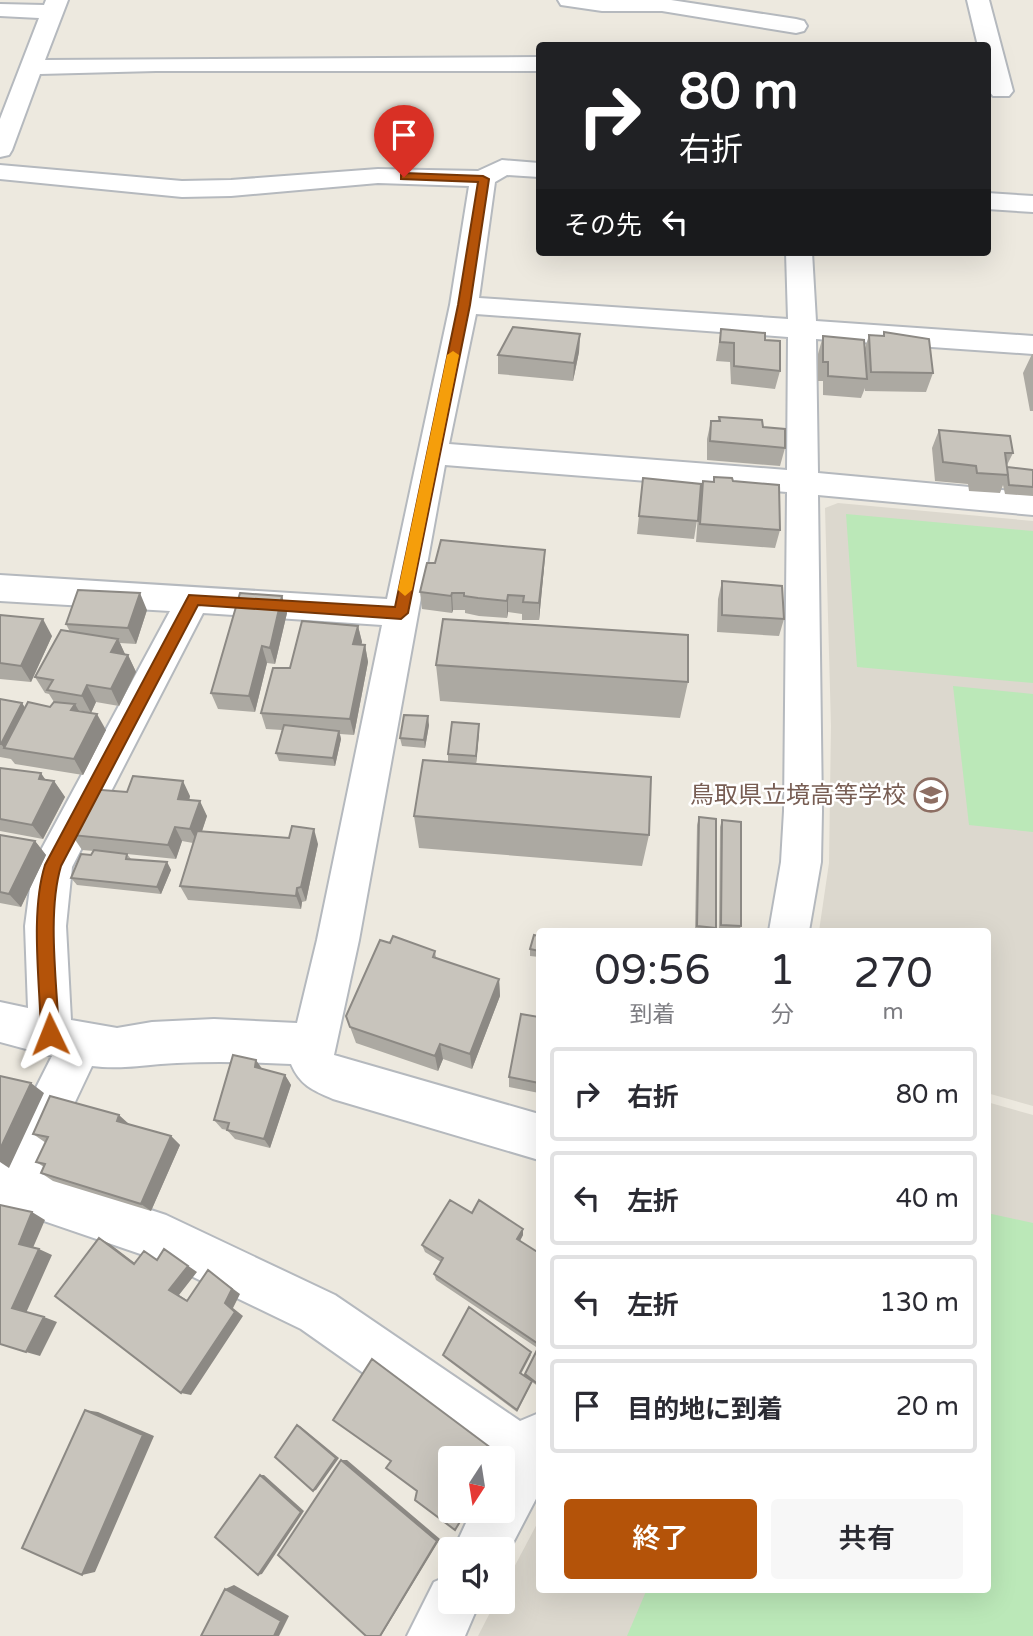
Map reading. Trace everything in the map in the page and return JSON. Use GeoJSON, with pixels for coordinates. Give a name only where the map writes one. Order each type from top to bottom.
{"type":"FeatureCollection","features":[{"type":"Feature","properties":{"kind":"street"},"geometry":{"type":"LineString","coordinates":[[569,0],[602,5],[662,5],[795,36],[794,0]]}},
{"type":"Feature","properties":{"kind":"street"},"geometry":{"type":"LineString","coordinates":[[978,0],[990,42]]}},
{"type":"Feature","properties":{"kind":"street"},"geometry":{"type":"LineString","coordinates":[[0,10],[55,6],[0,150]]}},
{"type":"Feature","properties":{"kind":"street"},"geometry":{"type":"LineString","coordinates":[[991,47],[1003,91]]}},
{"type":"Feature","properties":{"kind":"street"},"geometry":{"type":"LineString","coordinates":[[0,80],[29,74],[536,64]]}},
{"type":"Feature","properties":{"kind":"street"},"geometry":{"type":"LineString","coordinates":[[0,172],[182,189],[231,188],[378,176],[483,179],[502,167],[536,170]]}},
{"type":"Feature","properties":{"kind":"street"},"geometry":{"type":"LineString","coordinates":[[483,179],[464,305],[432,453],[338,940],[313,1044],[312,1063],[332,1077],[536,1136]]}},
{"type":"Feature","properties":{"kind":"street"},"geometry":{"type":"LineString","coordinates":[[991,201],[1033,204]]}},
{"type":"Feature","properties":{"kind":"street"},"geometry":{"type":"LineString","coordinates":[[790,928],[801,862],[803,811],[800,482],[802,331],[799,256]]}},
{"type":"Feature","properties":{"kind":"street"},"geometry":{"type":"LineString","coordinates":[[464,305],[802,331],[1033,345]]}},
{"type":"Feature","properties":{"kind":"street"},"geometry":{"type":"LineString","coordinates":[[432,453],[800,482],[1033,504]]}},
{"type":"Feature","properties":{"kind":"street"},"geometry":{"type":"LineString","coordinates":[[0,588],[401,613]]}},
{"type":"Feature","properties":{"kind":"street"},"geometry":{"type":"LineString","coordinates":[[194,599],[53,865],[47,886],[46,909],[65,1039],[6,1184],[166,1238],[318,1312],[534,1448],[515,1484]]}},
{"type":"Feature","properties":{"kind":"street"},"geometry":{"type":"LineString","coordinates":[[0,1022],[117,1049],[152,1043],[214,1040],[313,1044]]}},
{"type":"Feature","properties":{"kind":"street"},"geometry":{"type":"LineString","coordinates":[[435,1636],[446,1614]]}},
{"type":"Feature","properties":{"kind":"shaded area","name":"鳥取県立境高等学校"},"geometry":{"type":"Polygon","coordinates":[[[838,503],[1033,521],[1033,1106],[991,1094],[991,928],[819,928],[829,863],[831,726],[825,508],[838,503]]]}},
{"type":"Feature","properties":{"kind":"shaded area"},"geometry":{"type":"Polygon","coordinates":[[[991,1103],[1033,1115],[1033,1636],[478,1636],[489,1614],[515,1614],[515,1565],[536,1526],[536,1593],[991,1593],[991,1103]]]}},
{"type":"Feature","properties":{"kind":"green space"},"geometry":{"type":"Polygon","coordinates":[[[846,514],[1033,531],[1033,683],[857,667],[846,514]]]}},
{"type":"Feature","properties":{"kind":"green space"},"geometry":{"type":"Polygon","coordinates":[[[953,686],[1033,694],[1033,832],[969,825],[953,686]]]}},
{"type":"Feature","properties":{"kind":"green space"},"geometry":{"type":"Polygon","coordinates":[[[991,1214],[1033,1223],[1033,1636],[627,1636],[645,1593],[991,1593],[991,1214]]]}},
{"type":"Feature","properties":{"kind":"building"},"geometry":{"type":"Polygon","coordinates":[[[513,327],[580,334],[574,363],[498,355],[513,327]]]}},
{"type":"Feature","properties":{"kind":"building"},"geometry":{"type":"Polygon","coordinates":[[[721,329],[765,333],[765,340],[780,341],[780,371],[734,366],[734,343],[720,342],[721,329]]]}},
{"type":"Feature","properties":{"kind":"building"},"geometry":{"type":"Polygon","coordinates":[[[884,332],[929,339],[933,373],[871,372],[869,335],[884,336],[884,332]]]}},
{"type":"Feature","properties":{"kind":"building"},"geometry":{"type":"Polygon","coordinates":[[[823,336],[864,340],[867,379],[828,376],[828,362],[823,362],[823,336]]]}},
{"type":"Feature","properties":{"kind":"building"},"geometry":{"type":"Polygon","coordinates":[[[719,417],[762,420],[763,427],[785,429],[785,448],[710,441],[711,421],[720,421],[719,417]]]}},
{"type":"Feature","properties":{"kind":"building"},"geometry":{"type":"Polygon","coordinates":[[[939,430],[1010,436],[1013,453],[1005,453],[1008,475],[977,473],[976,466],[943,462],[939,430]]]}},
{"type":"Feature","properties":{"kind":"building"},"geometry":{"type":"Polygon","coordinates":[[[1007,467],[1033,470],[1033,487],[1009,485],[1007,467]]]}},
{"type":"Feature","properties":{"kind":"building"},"geometry":{"type":"Polygon","coordinates":[[[714,477],[779,485],[780,530],[700,524],[703,481],[714,482],[714,477]]]}},
{"type":"Feature","properties":{"kind":"building"},"geometry":{"type":"Polygon","coordinates":[[[643,478],[701,484],[698,521],[639,516],[643,478]]]}},
{"type":"Feature","properties":{"kind":"building"},"geometry":{"type":"Polygon","coordinates":[[[441,540],[545,550],[539,603],[523,602],[524,596],[508,595],[507,601],[464,596],[464,593],[452,593],[451,596],[420,592],[427,563],[435,563],[441,540]]]}},
{"type":"Feature","properties":{"kind":"building"},"geometry":{"type":"Polygon","coordinates":[[[722,581],[782,586],[784,619],[722,615],[722,581]]]}},
{"type":"Feature","properties":{"kind":"building"},"geometry":{"type":"Polygon","coordinates":[[[78,590],[140,593],[128,628],[66,624],[78,590]]]}},
{"type":"Feature","properties":{"kind":"building"},"geometry":{"type":"Polygon","coordinates":[[[240,593],[282,596],[270,648],[262,646],[249,696],[211,693],[240,593]]]}},
{"type":"Feature","properties":{"kind":"building"},"geometry":{"type":"Polygon","coordinates":[[[0,615],[43,619],[21,666],[0,663],[0,615]]]}},
{"type":"Feature","properties":{"kind":"building"},"geometry":{"type":"Polygon","coordinates":[[[443,619],[688,635],[688,682],[436,665],[443,619]]]}},
{"type":"Feature","properties":{"kind":"building"},"geometry":{"type":"Polygon","coordinates":[[[302,621],[358,626],[353,644],[365,645],[350,719],[261,713],[273,668],[290,668],[302,621]]]}},
{"type":"Feature","properties":{"kind":"building"},"geometry":{"type":"Polygon","coordinates":[[[61,630],[118,639],[111,652],[128,655],[111,689],[87,685],[82,696],[47,690],[53,680],[35,677],[61,630]]]}},
{"type":"Feature","properties":{"kind":"building"},"geometry":{"type":"Polygon","coordinates":[[[0,699],[22,703],[1,744],[0,744],[0,699]]]}},
{"type":"Feature","properties":{"kind":"building"},"geometry":{"type":"Polygon","coordinates":[[[28,702],[50,707],[54,702],[75,704],[71,710],[97,714],[74,759],[4,748],[28,702]]]}},
{"type":"Feature","properties":{"kind":"building"},"geometry":{"type":"Polygon","coordinates":[[[404,715],[428,716],[424,740],[400,738],[404,715]]]}},
{"type":"Feature","properties":{"kind":"building"},"geometry":{"type":"Polygon","coordinates":[[[452,722],[479,724],[476,756],[448,754],[452,722]]]}},
{"type":"Feature","properties":{"kind":"building"},"geometry":{"type":"Polygon","coordinates":[[[284,725],[339,731],[333,758],[276,753],[284,725]]]}},
{"type":"Feature","properties":{"kind":"building"},"geometry":{"type":"Polygon","coordinates":[[[423,760],[651,777],[649,835],[414,816],[423,760]]]}},
{"type":"Feature","properties":{"kind":"building"},"geometry":{"type":"Polygon","coordinates":[[[0,768],[41,773],[39,779],[54,781],[32,825],[0,819],[0,768]]]}},
{"type":"Feature","properties":{"kind":"building"},"geometry":{"type":"Polygon","coordinates":[[[133,776],[183,781],[178,799],[200,801],[190,829],[175,827],[168,845],[72,835],[89,789],[127,792],[133,776]]]}},
{"type":"Feature","properties":{"kind":"building"},"geometry":{"type":"Polygon","coordinates":[[[699,817],[716,819],[716,928],[697,926],[699,817]]]}},
{"type":"Feature","properties":{"kind":"building"},"geometry":{"type":"Polygon","coordinates":[[[722,820],[741,822],[741,926],[721,925],[722,820]]]}},
{"type":"Feature","properties":{"kind":"building"},"geometry":{"type":"Polygon","coordinates":[[[292,826],[314,829],[301,887],[297,888],[296,896],[180,886],[197,831],[289,838],[292,826]]]}},
{"type":"Feature","properties":{"kind":"building"},"geometry":{"type":"Polygon","coordinates":[[[0,835],[35,841],[9,894],[0,892],[0,835]]]}},
{"type":"Feature","properties":{"kind":"building"},"geometry":{"type":"Polygon","coordinates":[[[94,850],[127,854],[126,859],[167,862],[157,887],[71,878],[81,854],[91,855],[94,850]]]}},
{"type":"Feature","properties":{"kind":"building"},"geometry":{"type":"Polygon","coordinates":[[[534,935],[536,935],[536,950],[530,949],[534,935]]]}},
{"type":"Feature","properties":{"kind":"building"},"geometry":{"type":"Polygon","coordinates":[[[393,936],[435,951],[433,957],[499,979],[470,1054],[440,1044],[435,1056],[350,1027],[346,1016],[380,940],[390,943],[393,936]]]}},
{"type":"Feature","properties":{"kind":"building"},"geometry":{"type":"Polygon","coordinates":[[[521,1014],[536,1016],[536,1082],[509,1077],[521,1014]]]}},
{"type":"Feature","properties":{"kind":"building"},"geometry":{"type":"Polygon","coordinates":[[[233,1055],[256,1060],[255,1067],[285,1075],[264,1139],[227,1130],[229,1123],[214,1120],[233,1055]]]}},
{"type":"Feature","properties":{"kind":"building"},"geometry":{"type":"Polygon","coordinates":[[[0,1076],[31,1083],[0,1149],[0,1076]]]}},
{"type":"Feature","properties":{"kind":"building"},"geometry":{"type":"Polygon","coordinates":[[[50,1096],[119,1115],[117,1121],[171,1136],[141,1204],[41,1173],[45,1164],[36,1162],[48,1137],[33,1134],[50,1096]]]}},
{"type":"Feature","properties":{"kind":"building"},"geometry":{"type":"Polygon","coordinates":[[[450,1200],[472,1213],[479,1200],[523,1229],[517,1239],[536,1251],[536,1342],[434,1274],[443,1258],[422,1245],[450,1200]]]}},
{"type":"Feature","properties":{"kind":"building"},"geometry":{"type":"Polygon","coordinates":[[[0,1205],[32,1212],[19,1244],[39,1249],[12,1308],[44,1317],[26,1352],[0,1344],[0,1205]]]}},
{"type":"Feature","properties":{"kind":"building"},"geometry":{"type":"Polygon","coordinates":[[[99,1238],[134,1264],[144,1251],[157,1260],[164,1249],[188,1266],[169,1290],[187,1301],[208,1270],[232,1289],[225,1303],[235,1312],[181,1393],[55,1296],[99,1238]]]}},
{"type":"Feature","properties":{"kind":"building"},"geometry":{"type":"Polygon","coordinates":[[[469,1307],[531,1352],[520,1373],[532,1381],[517,1410],[443,1355],[469,1307]]]}},
{"type":"Feature","properties":{"kind":"building"},"geometry":{"type":"Polygon","coordinates":[[[536,1352],[536,1383],[525,1374],[536,1352]]]}},
{"type":"Feature","properties":{"kind":"building"},"geometry":{"type":"Polygon","coordinates":[[[372,1359],[488,1446],[438,1446],[438,1517],[415,1500],[417,1491],[386,1468],[391,1461],[333,1420],[372,1359]]]}},
{"type":"Feature","properties":{"kind":"building"},"geometry":{"type":"Polygon","coordinates":[[[85,1410],[143,1435],[82,1575],[22,1548],[85,1410]]]}},
{"type":"Feature","properties":{"kind":"building"},"geometry":{"type":"Polygon","coordinates":[[[297,1425],[336,1458],[313,1491],[275,1457],[297,1425]]]}},
{"type":"Feature","properties":{"kind":"building"},"geometry":{"type":"Polygon","coordinates":[[[341,1460],[437,1541],[380,1636],[366,1636],[278,1555],[341,1460]]]}},
{"type":"Feature","properties":{"kind":"building"},"geometry":{"type":"Polygon","coordinates":[[[260,1475],[301,1512],[258,1575],[215,1537],[260,1475]]]}},
{"type":"Feature","properties":{"kind":"building"},"geometry":{"type":"Polygon","coordinates":[[[446,1523],[459,1523],[455,1530],[446,1523]]]}},
{"type":"Feature","properties":{"kind":"building"},"geometry":{"type":"Polygon","coordinates":[[[225,1589],[281,1621],[274,1636],[201,1636],[225,1589]]]}},
{"type":"Feature","properties":{"kind":"slow traffic"},"geometry":{"type":"LineString","coordinates":[[405,590],[453,355]]}},
{"type":"Feature","properties":{"kind":"place","name":"鳥取県立境高等学校"},"geometry":{"type":"Point","coordinates":[931,795]}},
{"type":"Feature","properties":{"kind":"route"},"geometry":{"type":"LineString","coordinates":[[50,1034],[46,909],[47,886],[53,865],[194,599],[401,613],[464,305],[483,179],[404,177]]}}]}
